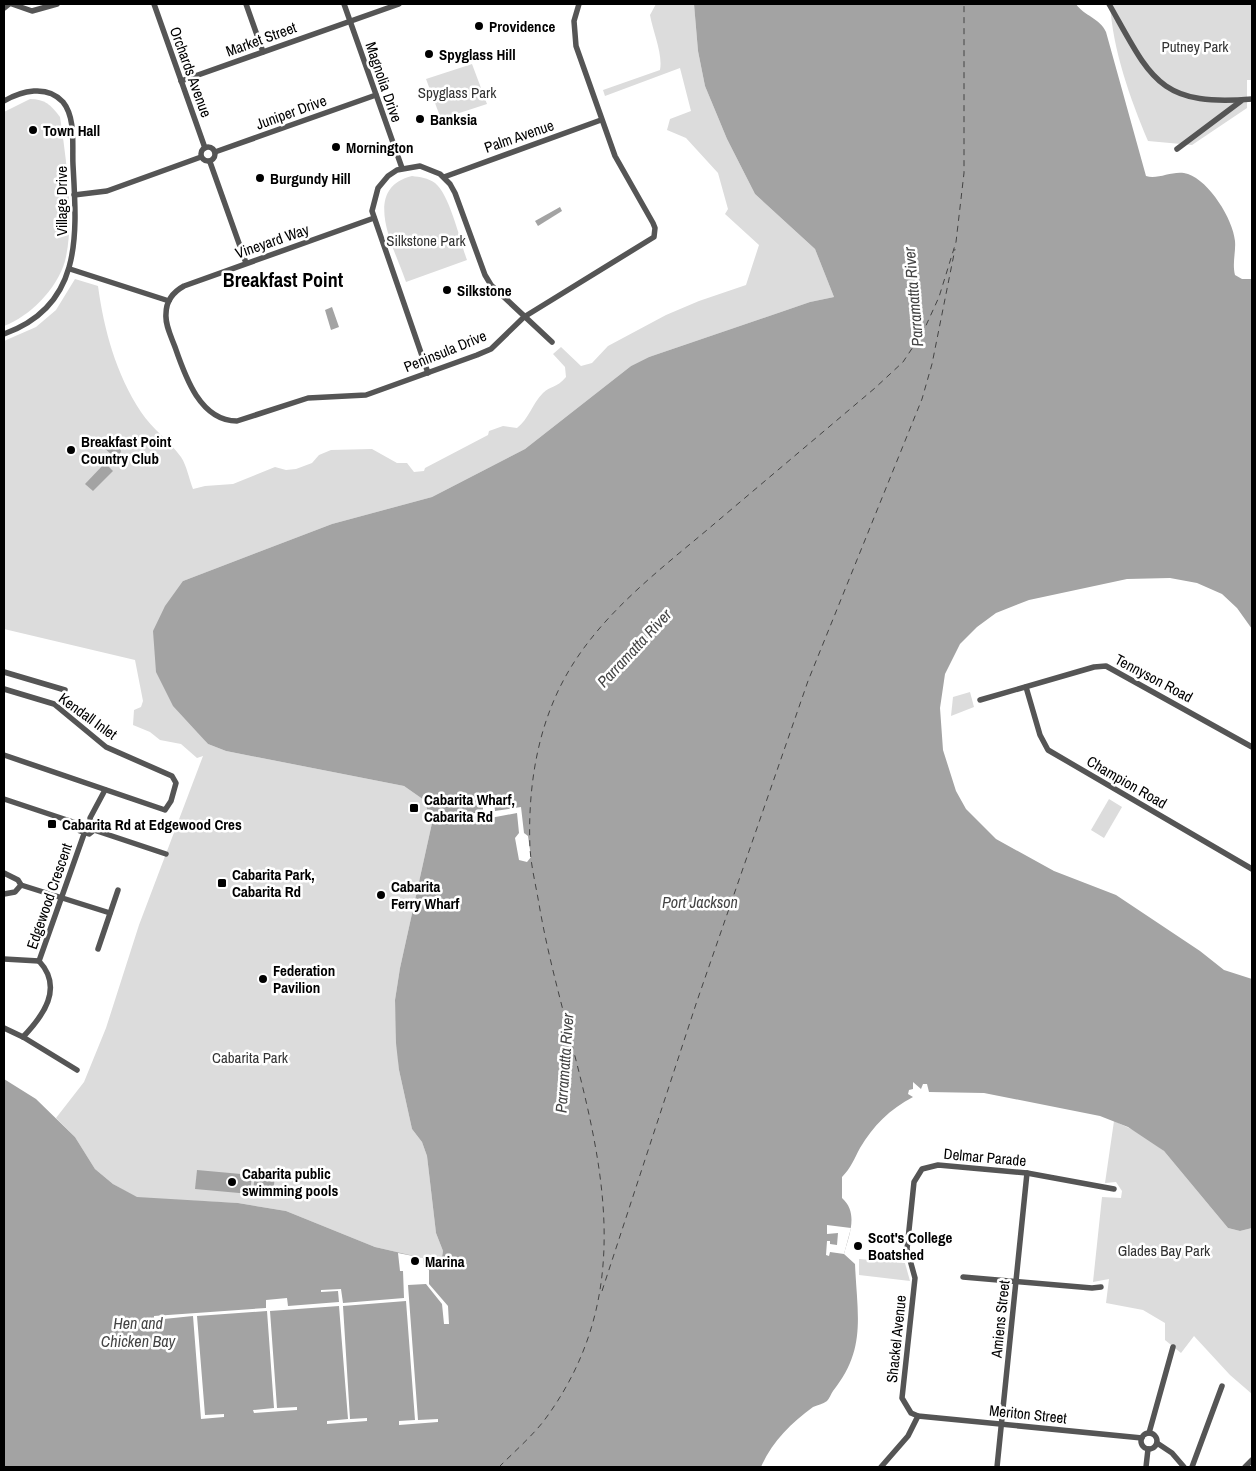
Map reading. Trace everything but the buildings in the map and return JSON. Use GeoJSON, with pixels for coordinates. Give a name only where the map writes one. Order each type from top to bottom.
{"type":"FeatureCollection","features":[{"type":"Feature","properties":{"kind":"street"},"geometry":{"type":"LineString","coordinates":[[4,8],[10,4],[32,11],[57,4]]}},
{"type":"Feature","properties":{"kind":"street","name":"Orchards Avenue"},"geometry":{"type":"LineString","coordinates":[[154,4],[205,148]]}},
{"type":"Feature","properties":{"kind":"street"},"geometry":{"type":"LineString","coordinates":[[246,4],[263,52]]}},
{"type":"Feature","properties":{"kind":"street","name":"Magnolia Drive"},"geometry":{"type":"LineString","coordinates":[[344,4],[402,168]]}},
{"type":"Feature","properties":{"kind":"street","name":"Market Street"},"geometry":{"type":"LineString","coordinates":[[181,81],[400,4]]}},
{"type":"Feature","properties":{"kind":"street","name":"Peninsula Drive"},"geometry":{"type":"LineString","coordinates":[[169,301],[166,320],[190,387],[216,415],[229,421],[246,419],[308,398],[366,394],[491,349],[524,317],[654,237],[653,223],[617,162],[576,46],[574,21],[579,4]]}},
{"type":"Feature","properties":{"kind":"street"},"geometry":{"type":"LineString","coordinates":[[1109,4],[1134,48],[1154,78],[1165,86],[1188,98],[1252,99]]}},
{"type":"Feature","properties":{"kind":"street","name":"Village Drive"},"geometry":{"type":"LineString","coordinates":[[4,101],[18,93],[36,91],[54,95],[68,110],[71,125],[74,196],[70,269],[51,303],[38,316],[4,334]]}},
{"type":"Feature","properties":{"kind":"street","name":"Juniper Drive"},"geometry":{"type":"LineString","coordinates":[[215,152],[376,95]]}},
{"type":"Feature","properties":{"kind":"street"},"geometry":{"type":"LineString","coordinates":[[1177,149],[1243,100]]}},
{"type":"Feature","properties":{"kind":"street","name":"Palm Avenue"},"geometry":{"type":"LineString","coordinates":[[444,177],[601,120]]}},
{"type":"Feature","properties":{"kind":"street"},"geometry":{"type":"LineString","coordinates":[[201,157],[202,150],[212,148],[215,152],[214,159],[210,162]]}},
{"type":"Feature","properties":{"kind":"street"},"geometry":{"type":"LineString","coordinates":[[74,196],[107,191],[201,157]]}},
{"type":"Feature","properties":{"kind":"street"},"geometry":{"type":"LineString","coordinates":[[201,157],[204,161],[210,162]]}},
{"type":"Feature","properties":{"kind":"street"},"geometry":{"type":"LineString","coordinates":[[210,162],[246,263]]}},
{"type":"Feature","properties":{"kind":"street"},"geometry":{"type":"LineString","coordinates":[[428,373],[374,218],[373,203],[378,188],[388,176],[402,168],[420,166],[444,177],[455,193],[485,275],[491,284],[524,317],[552,342]]}},
{"type":"Feature","properties":{"kind":"street","name":"Vineyard Way"},"geometry":{"type":"LineString","coordinates":[[169,301],[175,292],[184,286],[374,218]]}},
{"type":"Feature","properties":{"kind":"street"},"geometry":{"type":"LineString","coordinates":[[70,269],[169,301]]}},
{"type":"Feature","properties":{"kind":"street","name":"Tennyson Road"},"geometry":{"type":"LineString","coordinates":[[980,700],[1100,666],[1111,667],[1252,747]]}},
{"type":"Feature","properties":{"kind":"street"},"geometry":{"type":"LineString","coordinates":[[4,672],[65,690]]}},
{"type":"Feature","properties":{"kind":"street","name":"Champion Road"},"geometry":{"type":"LineString","coordinates":[[1026,687],[1040,735],[1048,750],[1252,869]]}},
{"type":"Feature","properties":{"kind":"street","name":"Kendall Inlet"},"geometry":{"type":"LineString","coordinates":[[4,688],[54,704],[106,747],[172,776],[176,783],[171,801],[164,810],[4,755]]}},
{"type":"Feature","properties":{"kind":"street"},"geometry":{"type":"LineString","coordinates":[[94,830],[90,818],[104,790]]}},
{"type":"Feature","properties":{"kind":"street"},"geometry":{"type":"LineString","coordinates":[[4,799],[79,824]]}},
{"type":"Feature","properties":{"kind":"street"},"geometry":{"type":"LineString","coordinates":[[79,824],[84,820],[91,822]]}},
{"type":"Feature","properties":{"kind":"street"},"geometry":{"type":"LineString","coordinates":[[79,824],[80,831],[84,834],[89,834],[94,830]]}},
{"type":"Feature","properties":{"kind":"street"},"geometry":{"type":"LineString","coordinates":[[94,830],[166,854]]}},
{"type":"Feature","properties":{"kind":"street","name":"Edgewood Crescent"},"geometry":{"type":"LineString","coordinates":[[4,959],[39,961],[84,834]]}},
{"type":"Feature","properties":{"kind":"street"},"geometry":{"type":"LineString","coordinates":[[4,874],[18,880],[21,885],[110,913]]}},
{"type":"Feature","properties":{"kind":"street"},"geometry":{"type":"LineString","coordinates":[[4,894],[15,892],[21,885]]}},
{"type":"Feature","properties":{"kind":"street"},"geometry":{"type":"LineString","coordinates":[[98,949],[118,890]]}},
{"type":"Feature","properties":{"kind":"street"},"geometry":{"type":"LineString","coordinates":[[23,1037],[40,1019],[50,998],[50,981],[39,961]]}},
{"type":"Feature","properties":{"kind":"street"},"geometry":{"type":"LineString","coordinates":[[4,1028],[23,1037],[78,1070]]}},
{"type":"Feature","properties":{"kind":"street","name":"Delmar Parade"},"geometry":{"type":"LineString","coordinates":[[910,1265],[907,1249],[914,1182],[922,1169],[938,1165],[1027,1173],[1114,1189]]}},
{"type":"Feature","properties":{"kind":"street","name":"Amiens Street"},"geometry":{"type":"LineString","coordinates":[[997,1467],[1027,1173]]}},
{"type":"Feature","properties":{"kind":"street","name":"Shackel Avenue"},"geometry":{"type":"LineString","coordinates":[[910,1265],[915,1278],[902,1398],[911,1413]]}},
{"type":"Feature","properties":{"kind":"street"},"geometry":{"type":"LineString","coordinates":[[963,1277],[1092,1288],[1101,1286]]}},
{"type":"Feature","properties":{"kind":"street"},"geometry":{"type":"LineString","coordinates":[[1146,1467],[1148,1449],[1142,1438],[1146,1433],[1149,1433],[1173,1346]]}},
{"type":"Feature","properties":{"kind":"street"},"geometry":{"type":"LineString","coordinates":[[1192,1467],[1222,1386]]}},
{"type":"Feature","properties":{"kind":"street","name":"Meriton Street"},"geometry":{"type":"LineString","coordinates":[[911,1413],[918,1416],[1142,1438]]}},
{"type":"Feature","properties":{"kind":"street"},"geometry":{"type":"LineString","coordinates":[[881,1467],[908,1436],[918,1416]]}},
{"type":"Feature","properties":{"kind":"street"},"geometry":{"type":"LineString","coordinates":[[1149,1433],[1157,1443],[1172,1454],[1184,1467]]}},
{"type":"Feature","properties":{"kind":"street"},"geometry":{"type":"LineString","coordinates":[[1148,1449],[1154,1448],[1157,1443]]}},
{"type":"Feature","properties":{"kind":"street"},"geometry":{"type":"LineString","coordinates":[[1245,1467],[1252,1460]]}},
{"type":"Feature","properties":{"kind":"green space","name":"Cabarita Park"},"geometry":{"type":"Polygon","coordinates":[[[656,4],[694,4],[698,51],[705,86],[727,139],[755,194],[815,249],[834,297],[810,302],[649,357],[631,366],[525,449],[432,497],[332,524],[183,581],[198,732],[208,744],[226,751],[404,786],[424,800],[432,823],[400,968],[395,1000],[399,1070],[412,1129],[422,1142],[427,1156],[436,1233],[443,1251],[442,1257],[423,1258],[375,1247],[286,1211],[238,1203],[137,1198],[113,1184],[95,1169],[75,1137],[56,1118],[84,1082],[106,1028],[139,925],[203,756],[197,758],[181,744],[160,740],[150,732],[133,725],[134,710],[141,707],[143,701],[135,660],[4,629],[4,341],[36,327],[56,310],[75,279],[98,286],[112,351],[132,397],[145,418],[181,457],[193,489],[233,484],[275,467],[286,470],[296,469],[312,463],[319,455],[331,450],[372,449],[397,463],[407,463],[414,472],[424,471],[425,468],[488,435],[489,431],[503,426],[517,428],[525,420],[543,393],[566,377],[565,367],[553,354],[561,347],[581,366],[592,363],[608,346],[666,315],[699,301],[746,285],[759,245],[725,214],[728,209],[718,173],[686,138],[667,130],[670,119],[691,111],[680,68],[605,96],[603,90],[660,70],[659,50],[650,15],[656,4]]]}},
{"type":"Feature","properties":{"kind":"green space","name":"Putney Park"},"geometry":{"type":"Polygon","coordinates":[[[1110,4],[1252,4],[1252,80],[1247,80],[1247,108],[1192,145],[1148,141],[1123,74],[1110,4]]]}},
{"type":"Feature","properties":{"kind":"green space","name":"Spyglass Park"},"geometry":{"type":"Polygon","coordinates":[[[472,64],[487,104],[441,119],[426,79],[472,64]]]}},
{"type":"Feature","properties":{"kind":"green space"},"geometry":{"type":"Polygon","coordinates":[[[30,99],[40,100],[47,104],[60,117],[68,189],[68,245],[61,271],[49,291],[23,316],[4,326],[4,112],[30,99]]]}},
{"type":"Feature","properties":{"kind":"green space","name":"Silkstone Park"},"geometry":{"type":"Polygon","coordinates":[[[412,176],[430,180],[440,189],[450,208],[467,260],[406,282],[389,237],[384,207],[388,193],[396,183],[412,176]]]}},
{"type":"Feature","properties":{"kind":"green space"},"geometry":{"type":"Polygon","coordinates":[[[970,692],[974,707],[951,716],[953,697],[970,692]]]}},
{"type":"Feature","properties":{"kind":"green space"},"geometry":{"type":"Polygon","coordinates":[[[1109,799],[1122,807],[1104,838],[1091,830],[1109,799]]]}},
{"type":"Feature","properties":{"kind":"green space","name":"Glades Bay Park"},"geometry":{"type":"Polygon","coordinates":[[[1114,1121],[1142,1134],[1164,1151],[1228,1228],[1240,1231],[1252,1228],[1252,1394],[1230,1375],[1194,1336],[1181,1353],[1165,1340],[1165,1323],[1143,1310],[1106,1303],[1109,1279],[1093,1282],[1102,1197],[1121,1198],[1122,1191],[1116,1182],[1105,1183],[1114,1121]]]}},
{"type":"Feature","properties":{"kind":"green space"},"geometry":{"type":"Polygon","coordinates":[[[859,1259],[905,1263],[910,1281],[859,1275],[859,1259]]]}},
{"type":"Feature","properties":{"kind":"water","name":"Port Jackson"},"geometry":{"type":"Polygon","coordinates":[[[694,4],[1076,4],[1100,23],[1106,32],[1146,176],[1156,177],[1172,173],[1183,173],[1196,178],[1212,192],[1230,222],[1235,241],[1235,275],[1242,279],[1252,279],[1252,629],[1237,608],[1222,594],[1197,583],[1170,578],[1127,579],[1029,600],[996,613],[977,627],[960,644],[945,674],[940,708],[943,750],[956,791],[966,809],[996,839],[1054,871],[1116,895],[1200,951],[1224,970],[1252,979],[1252,1228],[1240,1231],[1228,1228],[1164,1151],[1128,1127],[1100,1116],[984,1093],[929,1092],[927,1084],[923,1084],[921,1089],[913,1082],[913,1089],[909,1090],[908,1094],[913,1097],[897,1107],[876,1125],[842,1177],[842,1198],[850,1210],[851,1217],[850,1232],[844,1254],[855,1264],[858,1315],[858,1330],[851,1360],[844,1376],[828,1400],[813,1407],[790,1426],[776,1441],[761,1467],[4,1467],[4,1079],[36,1099],[75,1137],[95,1169],[113,1184],[137,1197],[238,1203],[286,1211],[375,1247],[423,1258],[442,1257],[443,1251],[436,1233],[427,1156],[422,1142],[412,1129],[399,1070],[396,1043],[395,1000],[400,968],[432,823],[424,800],[404,786],[226,751],[208,744],[173,706],[156,672],[153,631],[165,606],[183,581],[332,524],[432,497],[525,449],[631,366],[649,357],[810,302],[834,297],[815,249],[755,194],[727,139],[705,86],[698,51],[694,4]]]}},
{"type":"Feature","properties":{"kind":"water"},"geometry":{"type":"Polygon","coordinates":[[[560,207],[562,211],[538,226],[535,221],[560,207]]]}},
{"type":"Feature","properties":{"kind":"water"},"geometry":{"type":"Polygon","coordinates":[[[332,307],[339,327],[331,330],[325,310],[332,307]]]}},
{"type":"Feature","properties":{"kind":"water"},"geometry":{"type":"Polygon","coordinates":[[[103,440],[111,441],[118,447],[121,451],[119,456],[114,457],[101,445],[103,440]]]}},
{"type":"Feature","properties":{"kind":"water"},"geometry":{"type":"Polygon","coordinates":[[[105,463],[113,471],[93,491],[85,484],[105,463]]]}},
{"type":"Feature","properties":{"kind":"water"},"geometry":{"type":"Polygon","coordinates":[[[197,1170],[252,1175],[250,1194],[195,1189],[197,1170]]]}},
{"type":"Feature","properties":{"kind":"water"},"geometry":{"type":"Polygon","coordinates":[[[255,1174],[275,1176],[273,1193],[253,1191],[255,1174]]]}},
{"type":"Feature","properties":{"kind":"pier"},"geometry":{"type":"Polygon","coordinates":[[[494,802],[495,811],[521,807],[524,833],[528,836],[531,857],[527,862],[519,860],[515,838],[519,833],[517,813],[485,819],[484,815],[429,822],[428,819],[483,812],[483,804],[494,802]]]}},
{"type":"Feature","properties":{"kind":"pier"},"geometry":{"type":"Polygon","coordinates":[[[827,1225],[851,1228],[844,1254],[830,1252],[829,1256],[826,1255],[827,1241],[830,1241],[830,1244],[837,1245],[838,1233],[827,1234],[827,1225]]]}},
{"type":"Feature","properties":{"kind":"pier"},"geometry":{"type":"Polygon","coordinates":[[[398,1253],[423,1258],[424,1267],[429,1270],[429,1284],[448,1306],[449,1324],[444,1324],[442,1304],[426,1284],[408,1285],[418,1420],[438,1419],[438,1422],[399,1425],[399,1421],[415,1420],[406,1301],[343,1306],[350,1419],[367,1418],[367,1421],[327,1424],[327,1421],[348,1419],[339,1306],[270,1311],[277,1408],[297,1407],[297,1410],[254,1413],[253,1410],[274,1408],[267,1311],[197,1316],[205,1415],[224,1414],[224,1417],[201,1419],[193,1316],[154,1320],[154,1316],[266,1308],[266,1300],[287,1298],[288,1306],[339,1302],[338,1291],[321,1292],[321,1290],[341,1289],[343,1303],[404,1298],[403,1271],[400,1271],[398,1253]]]}},
{"type":"Feature","properties":{"kind":"ferry route"},"geometry":{"type":"LineString","coordinates":[[499,1467],[543,1422],[580,1360],[599,1296],[604,1232],[599,1167],[586,1102],[553,970],[532,869],[531,793],[537,757],[546,722],[566,676],[583,649],[624,602],[672,559],[875,388],[903,362],[923,332],[939,297],[956,242],[964,173],[964,4]]}},
{"type":"Feature","properties":{"kind":"ferry route"},"geometry":{"type":"LineString","coordinates":[[602,1291],[697,1001],[808,681],[922,399],[932,364],[955,249]]}},
{"type":"Feature","properties":{"kind":"place","name":"Providence"},"geometry":{"type":"Point","coordinates":[479,26]}},
{"type":"Feature","properties":{"kind":"place","name":"Spyglass Hill"},"geometry":{"type":"Point","coordinates":[429,54]}},
{"type":"Feature","properties":{"kind":"place","name":"Banksia"},"geometry":{"type":"Point","coordinates":[420,119]}},
{"type":"Feature","properties":{"kind":"place","name":"Town Hall"},"geometry":{"type":"Point","coordinates":[33,130]}},
{"type":"Feature","properties":{"kind":"place","name":"Mornington"},"geometry":{"type":"Point","coordinates":[336,147]}},
{"type":"Feature","properties":{"kind":"place","name":"Burgundy Hill"},"geometry":{"type":"Point","coordinates":[260,178]}},
{"type":"Feature","properties":{"kind":"place","name":"Silkstone"},"geometry":{"type":"Point","coordinates":[447,290]}},
{"type":"Feature","properties":{"kind":"place","name":"Breakfast Point Country Club"},"geometry":{"type":"Point","coordinates":[71,450]}},
{"type":"Feature","properties":{"kind":"place","name":"Cabarita Wharf, Cabarita Rd"},"geometry":{"type":"Point","coordinates":[414,808]}},
{"type":"Feature","properties":{"kind":"place","name":"Cabarita Rd at Edgewood Cres"},"geometry":{"type":"Point","coordinates":[52,824]}},
{"type":"Feature","properties":{"kind":"place","name":"Cabarita Park, Cabarita Rd"},"geometry":{"type":"Point","coordinates":[222,883]}},
{"type":"Feature","properties":{"kind":"place","name":"Cabarita Ferry Wharf"},"geometry":{"type":"Point","coordinates":[381,895]}},
{"type":"Feature","properties":{"kind":"place","name":"Federation Pavilion"},"geometry":{"type":"Point","coordinates":[263,979]}},
{"type":"Feature","properties":{"kind":"place","name":"Cabarita public swimming pools"},"geometry":{"type":"Point","coordinates":[232,1182]}},
{"type":"Feature","properties":{"kind":"place","name":"Scot's College Boatshed"},"geometry":{"type":"Point","coordinates":[858,1246]}},
{"type":"Feature","properties":{"kind":"place","name":"Marina"},"geometry":{"type":"Point","coordinates":[415,1261]}},
{"type":"Feature","properties":{"kind":"district","name":"Breakfast Point"},"geometry":{"type":"Point","coordinates":[283,279]}},
{"type":"Feature","properties":{"kind":"water label","name":"Parramatta River"},"geometry":{"type":"Point","coordinates":[913,297]}},
{"type":"Feature","properties":{"kind":"water label","name":"Parramatta River"},"geometry":{"type":"Point","coordinates":[634,648]}},
{"type":"Feature","properties":{"kind":"water label","name":"Parramatta River"},"geometry":{"type":"Point","coordinates":[564,1063]}},
{"type":"Feature","properties":{"kind":"water label","name":"Hen and Chicken Bay"},"geometry":{"type":"Point","coordinates":[138,1332]}}]}
